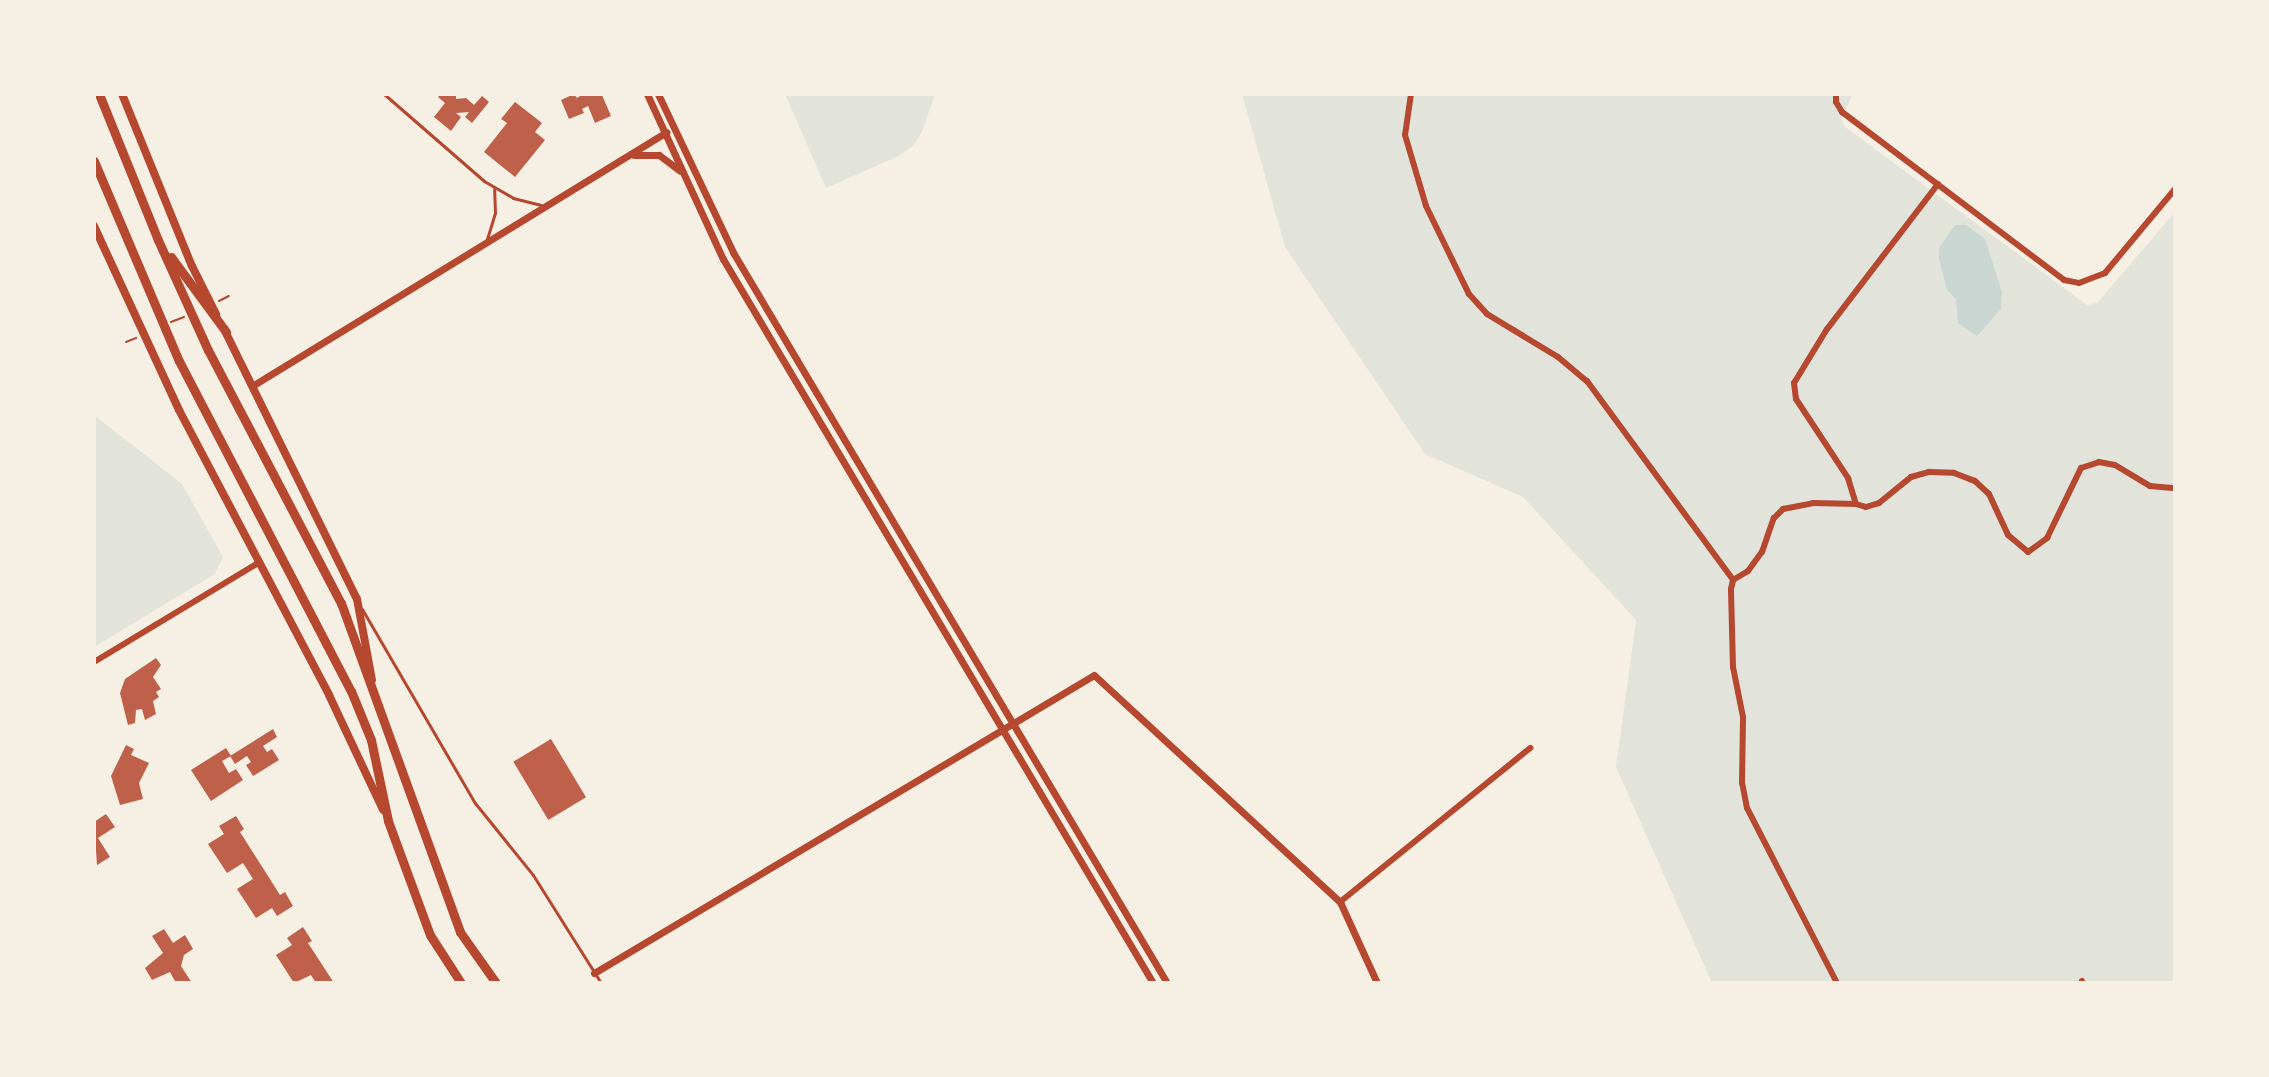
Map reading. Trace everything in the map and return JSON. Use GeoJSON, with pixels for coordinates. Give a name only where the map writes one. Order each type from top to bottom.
{"type":"FeatureCollection","features":[{"type":"Feature","properties":{"kind":"main road"},"geometry":{"type":"LineString","coordinates":[[99,94],[158,240],[215,363],[341,603],[460,932],[496,983]]}},
{"type":"Feature","properties":{"kind":"main road"},"geometry":{"type":"LineString","coordinates":[[122,94],[186,253],[357,599],[373,686]]}},
{"type":"Feature","properties":{"kind":"main road"},"geometry":{"type":"LineString","coordinates":[[94,161],[179,361],[351,691],[371,740],[388,821]]}},
{"type":"Feature","properties":{"kind":"main road"},"geometry":{"type":"LineString","coordinates":[[94,226],[179,410],[329,695],[388,821],[430,935],[461,983]]}},
{"type":"Feature","properties":{"kind":"main road"},"geometry":{"type":"LineString","coordinates":[[158,240],[226,332]]}},
{"type":"Feature","properties":{"kind":"street"},"geometry":{"type":"LineString","coordinates":[[647,94],[723,259],[1153,983]]}},
{"type":"Feature","properties":{"kind":"street"},"geometry":{"type":"LineString","coordinates":[[658,94],[738,261],[1167,983]]}},
{"type":"Feature","properties":{"kind":"street"},"geometry":{"type":"LineString","coordinates":[[1411,94],[1405,135],[1426,206],[1469,294],[1487,314],[1558,357],[1587,381],[1733,580],[1733,667],[1743,717],[1742,783],[1747,808],[1837,983]]}},
{"type":"Feature","properties":{"kind":"street"},"geometry":{"type":"LineString","coordinates":[[1836,94],[1836,102],[1842,112],[2064,280],[2079,283],[2105,273],[2175,189]]}},
{"type":"Feature","properties":{"kind":"street"},"geometry":{"type":"LineString","coordinates":[[252,386],[674,127]]}},
{"type":"Feature","properties":{"kind":"street"},"geometry":{"type":"LineString","coordinates":[[618,162],[638,154],[659,155],[676,166],[689,185]]}},
{"type":"Feature","properties":{"kind":"street"},"geometry":{"type":"LineString","coordinates":[[1856,504],[1848,478],[1796,399],[1794,383],[1827,329],[1938,184]]}},
{"type":"Feature","properties":{"kind":"street"},"geometry":{"type":"LineString","coordinates":[[1733,580],[1748,571],[1762,552],[1774,518],[1783,509],[1813,503],[1866,507],[1879,503],[1911,477],[1929,472],[1954,473],[1975,481],[1989,494],[2008,535],[2028,552],[2047,538],[2081,468],[2099,462],[2115,465],[2150,486],[2175,488]]}},
{"type":"Feature","properties":{"kind":"street"},"geometry":{"type":"LineString","coordinates":[[94,662],[258,563]]}},
{"type":"Feature","properties":{"kind":"street"},"geometry":{"type":"LineString","coordinates":[[594,973],[1094,675],[1340,902],[1377,983]]}},
{"type":"Feature","properties":{"kind":"street"},"geometry":{"type":"LineString","coordinates":[[1340,902],[1530,748]]}},
{"type":"Feature","properties":{"kind":"lane"},"geometry":{"type":"LineString","coordinates":[[384,94],[494,189],[529,204],[548,205]]}},
{"type":"Feature","properties":{"kind":"lane"},"geometry":{"type":"LineString","coordinates":[[484,244],[493,224],[494,189]]}},
{"type":"Feature","properties":{"kind":"lane"},"geometry":{"type":"LineString","coordinates":[[357,599],[475,803],[533,875],[601,983]]}},
{"type":"Feature","properties":{"kind":"path"},"geometry":{"type":"LineString","coordinates":[[216,302],[229,296]]}},
{"type":"Feature","properties":{"kind":"path"},"geometry":{"type":"LineString","coordinates":[[165,325],[190,314]]}},
{"type":"Feature","properties":{"kind":"path"},"geometry":{"type":"LineString","coordinates":[[126,342],[139,336]]}},
{"type":"Feature","properties":{"kind":"shaded area"},"geometry":{"type":"Polygon","coordinates":[[[785,94],[935,94],[922,132],[913,146],[899,156],[826,188],[785,94]]]}},
{"type":"Feature","properties":{"kind":"shaded area"},"geometry":{"type":"Polygon","coordinates":[[[1242,94],[1853,94],[1841,119],[1845,127],[2087,305],[2097,303],[2175,212],[2175,983],[1712,983],[1616,767],[1636,620],[1523,497],[1425,454],[1285,247],[1242,94]]]}},
{"type":"Feature","properties":{"kind":"shaded area"},"geometry":{"type":"Polygon","coordinates":[[[1955,225],[1966,225],[1985,239],[2002,292],[2001,309],[1977,336],[1958,323],[1956,299],[1947,290],[1939,259],[1939,248],[1955,225]]]}},
{"type":"Feature","properties":{"kind":"shaded area"},"geometry":{"type":"Polygon","coordinates":[[[94,415],[182,484],[223,557],[215,574],[94,647],[94,415]]]}},
{"type":"Feature","properties":{"kind":"building"},"geometry":{"type":"Polygon","coordinates":[[[441,94],[456,94],[456,99],[466,98],[474,105],[482,96],[489,102],[472,123],[465,117],[469,112],[456,113],[461,117],[451,131],[434,117],[445,103],[438,97],[441,94]]]}},
{"type":"Feature","properties":{"kind":"building"},"geometry":{"type":"Polygon","coordinates":[[[574,94],[577,98],[583,94],[602,95],[611,116],[595,123],[588,106],[582,109],[584,113],[569,119],[561,100],[574,94]]]}},
{"type":"Feature","properties":{"kind":"building"},"geometry":{"type":"Polygon","coordinates":[[[515,102],[542,123],[535,132],[545,140],[515,177],[484,152],[507,123],[501,119],[515,102]]]}},
{"type":"Feature","properties":{"kind":"building"},"geometry":{"type":"Polygon","coordinates":[[[156,658],[161,665],[153,677],[161,689],[156,692],[159,697],[153,701],[156,714],[145,720],[142,709],[136,710],[135,723],[128,725],[120,693],[125,679],[156,658]]]}},
{"type":"Feature","properties":{"kind":"building"},"geometry":{"type":"Polygon","coordinates":[[[273,729],[277,737],[263,746],[267,752],[272,749],[279,760],[253,776],[246,765],[251,762],[247,756],[235,764],[230,756],[273,729]]]}},
{"type":"Feature","properties":{"kind":"building"},"geometry":{"type":"Polygon","coordinates":[[[551,739],[586,797],[548,820],[513,762],[551,739]]]}},
{"type":"Feature","properties":{"kind":"building"},"geometry":{"type":"Polygon","coordinates":[[[126,745],[134,749],[131,755],[149,763],[139,783],[143,799],[120,805],[111,776],[126,745]]]}},
{"type":"Feature","properties":{"kind":"building"},"geometry":{"type":"Polygon","coordinates":[[[226,748],[231,756],[222,761],[229,773],[236,769],[243,780],[211,801],[191,770],[226,748]]]}},
{"type":"Feature","properties":{"kind":"building"},"geometry":{"type":"Polygon","coordinates":[[[106,814],[115,827],[98,838],[110,857],[97,865],[94,822],[106,814]]]}},
{"type":"Feature","properties":{"kind":"building"},"geometry":{"type":"Polygon","coordinates":[[[236,816],[244,829],[240,832],[280,895],[285,892],[293,906],[277,916],[272,908],[256,918],[237,889],[253,879],[243,863],[227,873],[208,844],[224,834],[219,826],[236,816]]]}},
{"type":"Feature","properties":{"kind":"building"},"geometry":{"type":"Polygon","coordinates":[[[303,927],[312,941],[308,943],[334,983],[316,983],[311,975],[294,983],[276,955],[292,945],[287,938],[303,927]]]}},
{"type":"Feature","properties":{"kind":"building"},"geometry":{"type":"Polygon","coordinates":[[[164,929],[173,943],[185,935],[193,949],[184,955],[181,966],[192,983],[176,983],[170,972],[152,980],[145,968],[163,953],[152,936],[164,929]]]}}]}
